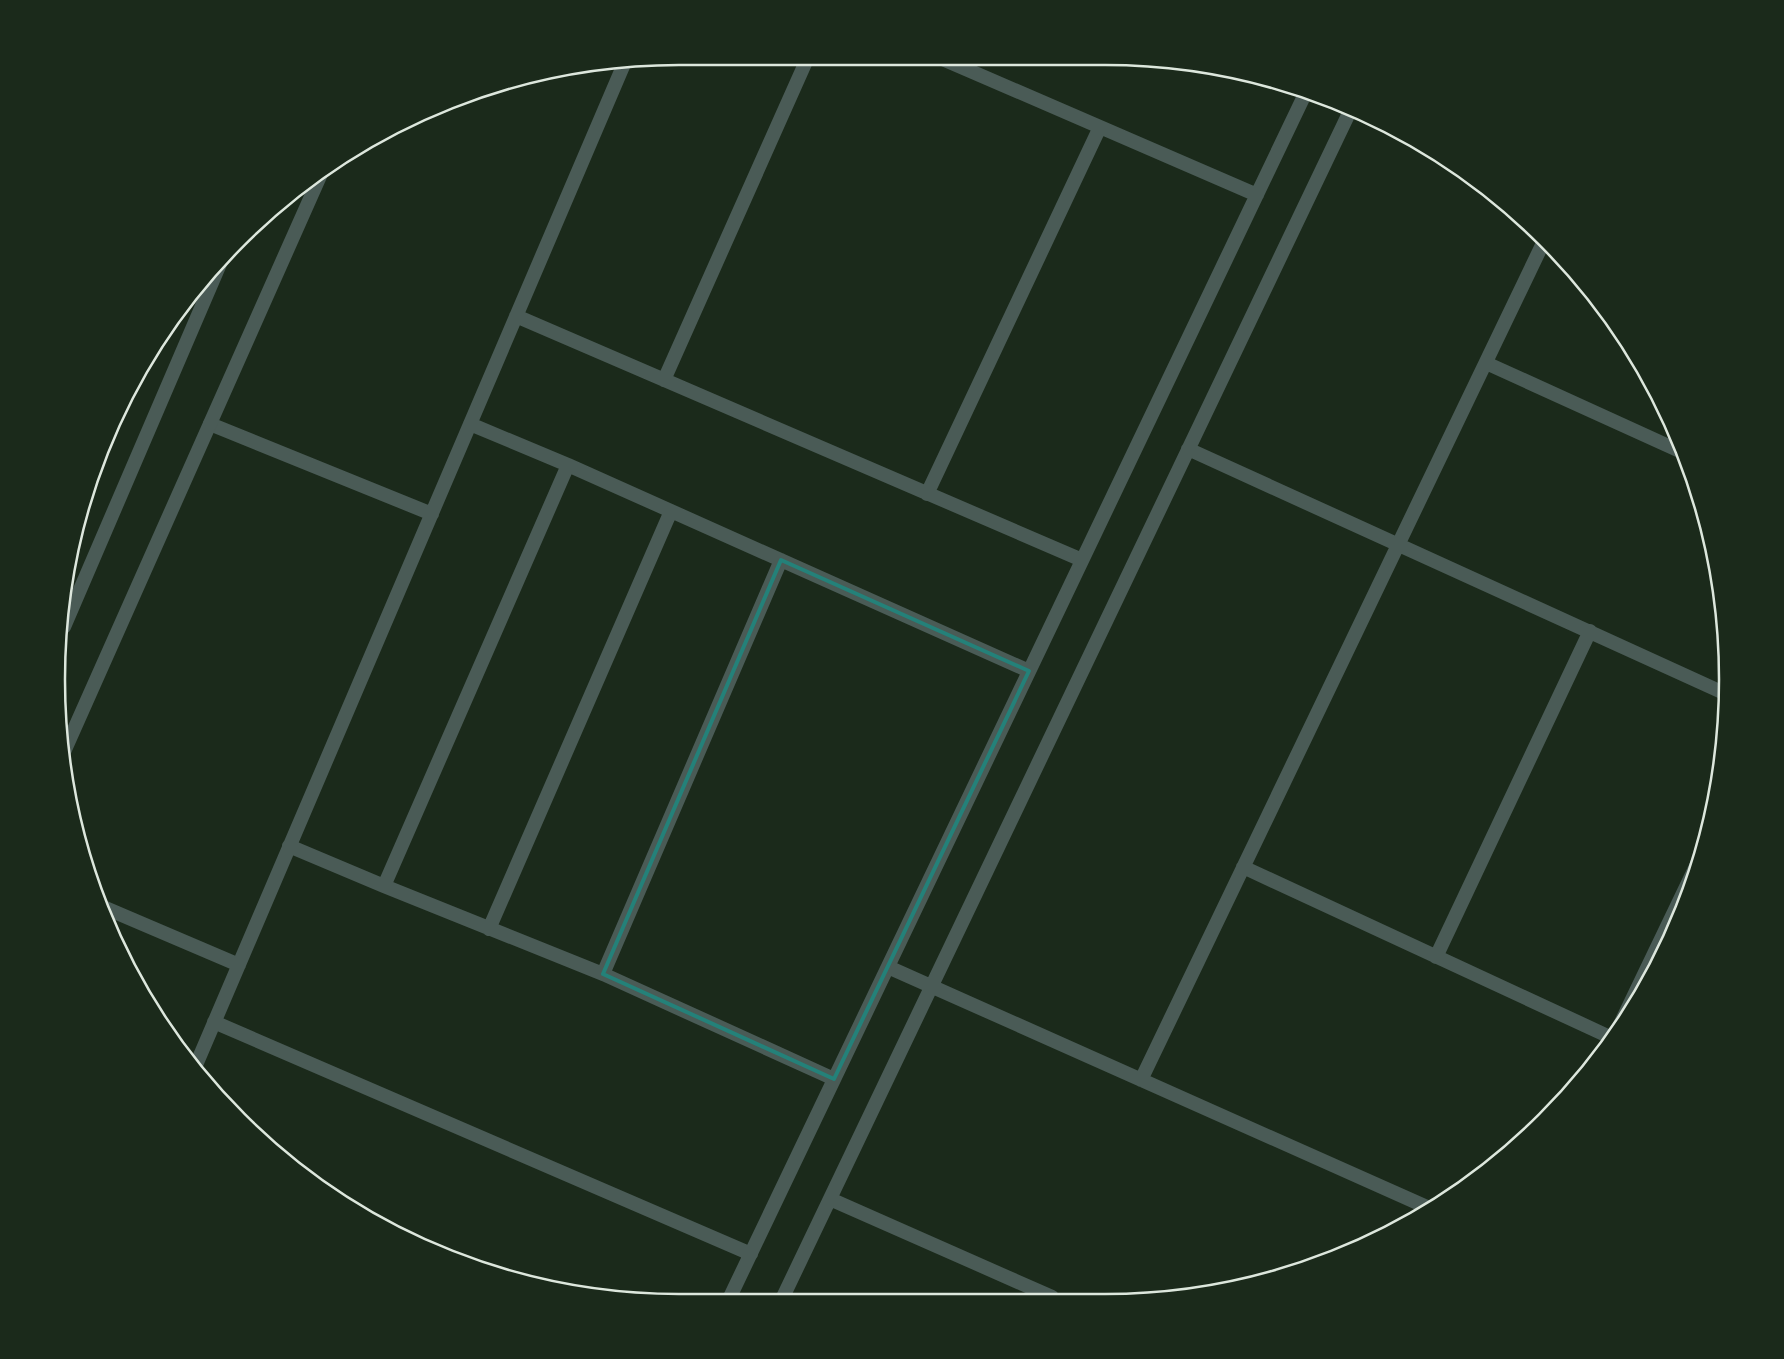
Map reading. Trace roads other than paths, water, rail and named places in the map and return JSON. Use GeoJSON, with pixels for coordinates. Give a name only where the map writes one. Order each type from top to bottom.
{"type":"FeatureCollection","features":[{"type":"Feature","properties":{"kind":"street"},"geometry":{"type":"LineString","coordinates":[[664,380],[804,65]]}},
{"type":"Feature","properties":{"kind":"street"},"geometry":{"type":"LineString","coordinates":[[957,65],[1256,195]]}},
{"type":"Feature","properties":{"kind":"street"},"geometry":{"type":"LineString","coordinates":[[198,1061],[622,68]]}},
{"type":"Feature","properties":{"kind":"street"},"geometry":{"type":"LineString","coordinates":[[731,1294],[1303,98]]}},
{"type":"Feature","properties":{"kind":"street"},"geometry":{"type":"LineString","coordinates":[[783,1294],[1348,115]]}},
{"type":"Feature","properties":{"kind":"street"},"geometry":{"type":"LineString","coordinates":[[927,494],[1100,127]]}},
{"type":"Feature","properties":{"kind":"street"},"geometry":{"type":"LineString","coordinates":[[68,742],[315,185]]}},
{"type":"Feature","properties":{"kind":"street"},"geometry":{"type":"LineString","coordinates":[[1141,1080],[1542,248]]}},
{"type":"Feature","properties":{"kind":"street"},"geometry":{"type":"LineString","coordinates":[[68,617],[214,277]]}},
{"type":"Feature","properties":{"kind":"street"},"geometry":{"type":"LineString","coordinates":[[516,316],[1082,560]]}},
{"type":"Feature","properties":{"kind":"street"},"geometry":{"type":"LineString","coordinates":[[1486,363],[1674,448]]}},
{"type":"Feature","properties":{"kind":"street"},"geometry":{"type":"LineString","coordinates":[[210,424],[432,514]]}},
{"type":"Feature","properties":{"kind":"street"},"geometry":{"type":"LineString","coordinates":[[470,424],[671,510],[1029,671]]}},
{"type":"Feature","properties":{"kind":"street"},"geometry":{"type":"LineString","coordinates":[[1188,448],[1719,691]]}},
{"type":"Feature","properties":{"kind":"street"},"geometry":{"type":"LineString","coordinates":[[384,886],[568,465]]}},
{"type":"Feature","properties":{"kind":"street"},"geometry":{"type":"LineString","coordinates":[[489,929],[671,510]]}},
{"type":"Feature","properties":{"kind":"street"},"geometry":{"type":"LineString","coordinates":[[603,974],[781,560]]}},
{"type":"Feature","properties":{"kind":"street"},"geometry":{"type":"LineString","coordinates":[[1436,956],[1590,631]]}},
{"type":"Feature","properties":{"kind":"street"},"geometry":{"type":"LineString","coordinates":[[289,846],[603,974],[834,1079]]}},
{"type":"Feature","properties":{"kind":"street"},"geometry":{"type":"LineString","coordinates":[[1244,867],[1605,1035]]}},
{"type":"Feature","properties":{"kind":"street"},"geometry":{"type":"LineString","coordinates":[[110,910],[238,965]]}},
{"type":"Feature","properties":{"kind":"street"},"geometry":{"type":"LineString","coordinates":[[1648,966],[1665,930]]}},
{"type":"Feature","properties":{"kind":"street"},"geometry":{"type":"LineString","coordinates":[[888,967],[1423,1205]]}},
{"type":"Feature","properties":{"kind":"street"},"geometry":{"type":"LineString","coordinates":[[214,1022],[751,1254]]}},
{"type":"Feature","properties":{"kind":"street"},"geometry":{"type":"LineString","coordinates":[[830,1199],[1044,1294]]}}]}
